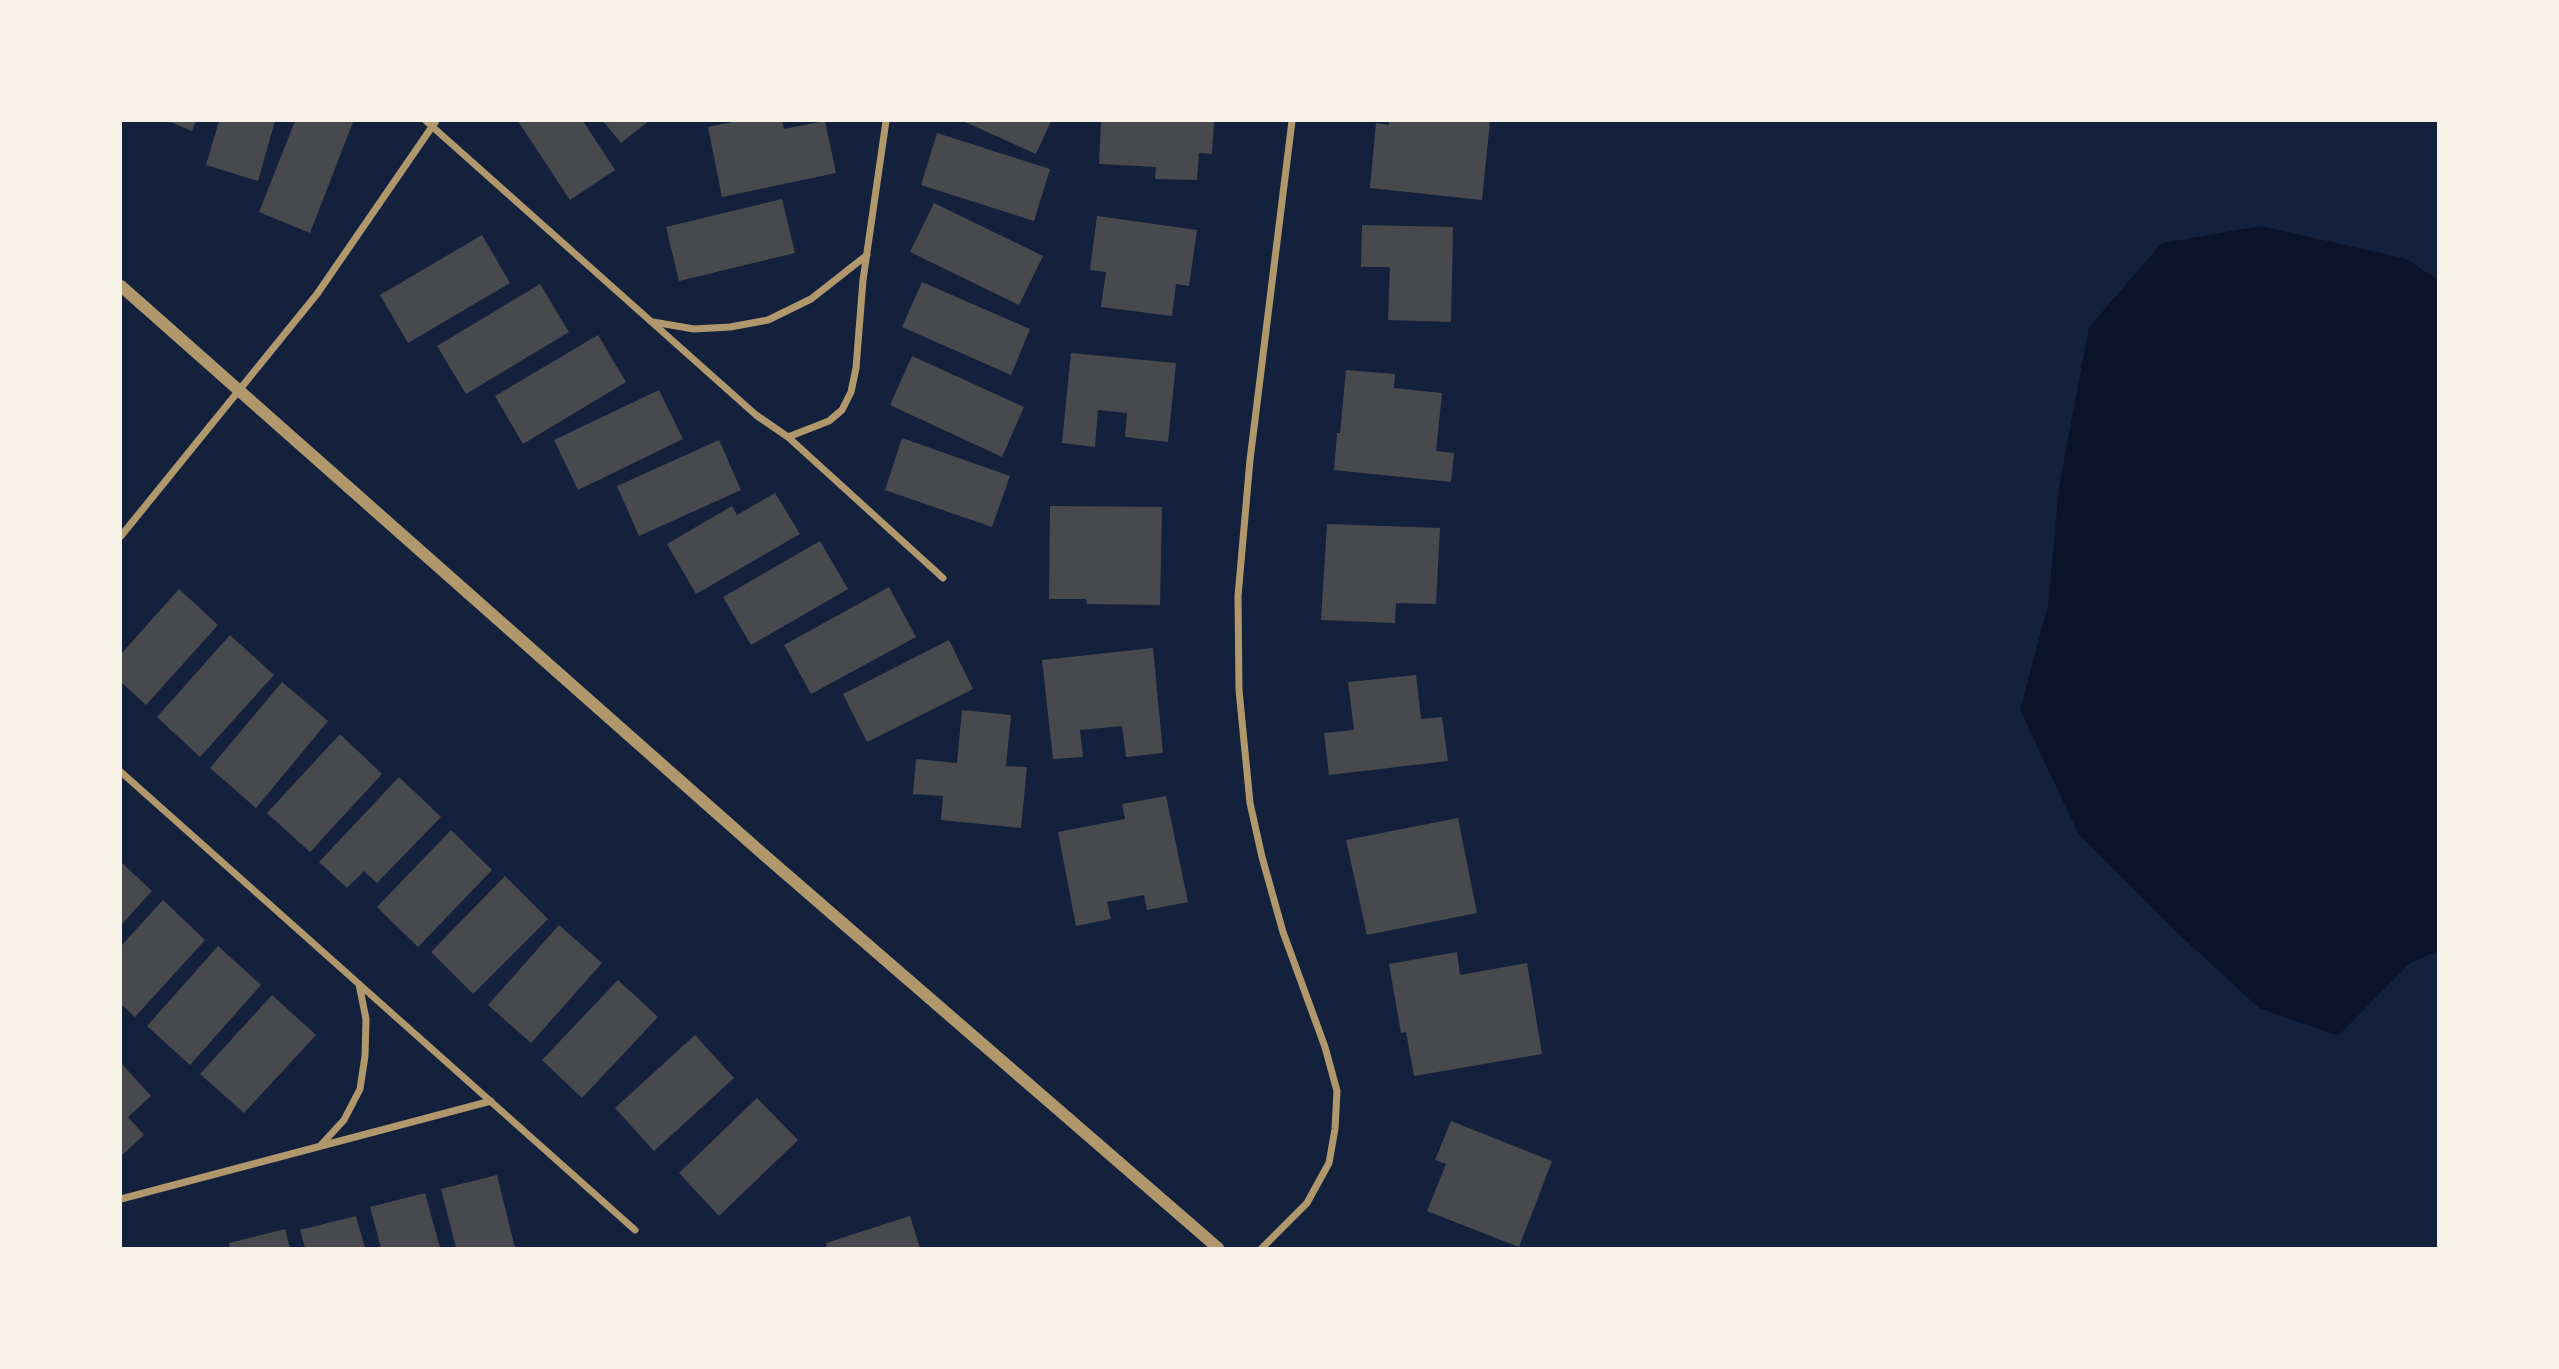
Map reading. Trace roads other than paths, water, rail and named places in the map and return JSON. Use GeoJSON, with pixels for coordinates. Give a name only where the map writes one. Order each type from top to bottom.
{"type":"FeatureCollection","features":[{"type":"Feature","properties":{"kind":"street"},"geometry":{"type":"LineString","coordinates":[[788,437],[829,421],[842,410],[851,391],[886,121]]}},
{"type":"Feature","properties":{"kind":"street"},"geometry":{"type":"LineString","coordinates":[[1262,1248],[1307,1203],[1329,1163],[1338,1091],[1283,932],[1262,857],[1250,803],[1239,690],[1238,596],[1250,460],[1292,121]]}},
{"type":"Feature","properties":{"kind":"street"},"geometry":{"type":"LineString","coordinates":[[121,536],[317,294],[431,123],[756,415],[788,437],[943,578]]}},
{"type":"Feature","properties":{"kind":"street"},"geometry":{"type":"LineString","coordinates":[[653,322],[694,329],[730,327],[768,320],[811,299],[867,255]]}},
{"type":"Feature","properties":{"kind":"street"},"geometry":{"type":"LineString","coordinates":[[121,286],[763,854],[1218,1248]]}},
{"type":"Feature","properties":{"kind":"street"},"geometry":{"type":"LineString","coordinates":[[121,772],[635,1230]]}},
{"type":"Feature","properties":{"kind":"street"},"geometry":{"type":"LineString","coordinates":[[320,1146],[344,1120],[360,1089],[365,1056],[366,1019],[359,984]]}},
{"type":"Feature","properties":{"kind":"street"},"geometry":{"type":"LineString","coordinates":[[121,1199],[491,1101]]}},
{"type":"Feature","properties":{"kind":"water"},"geometry":{"type":"Polygon","coordinates":[[[2261,226],[2407,259],[2438,280],[2438,951],[2410,963],[2338,1036],[2259,1008],[2183,938],[2078,833],[2020,710],[2048,605],[2059,487],[2089,327],[2162,243],[2261,226]]]}}]}
